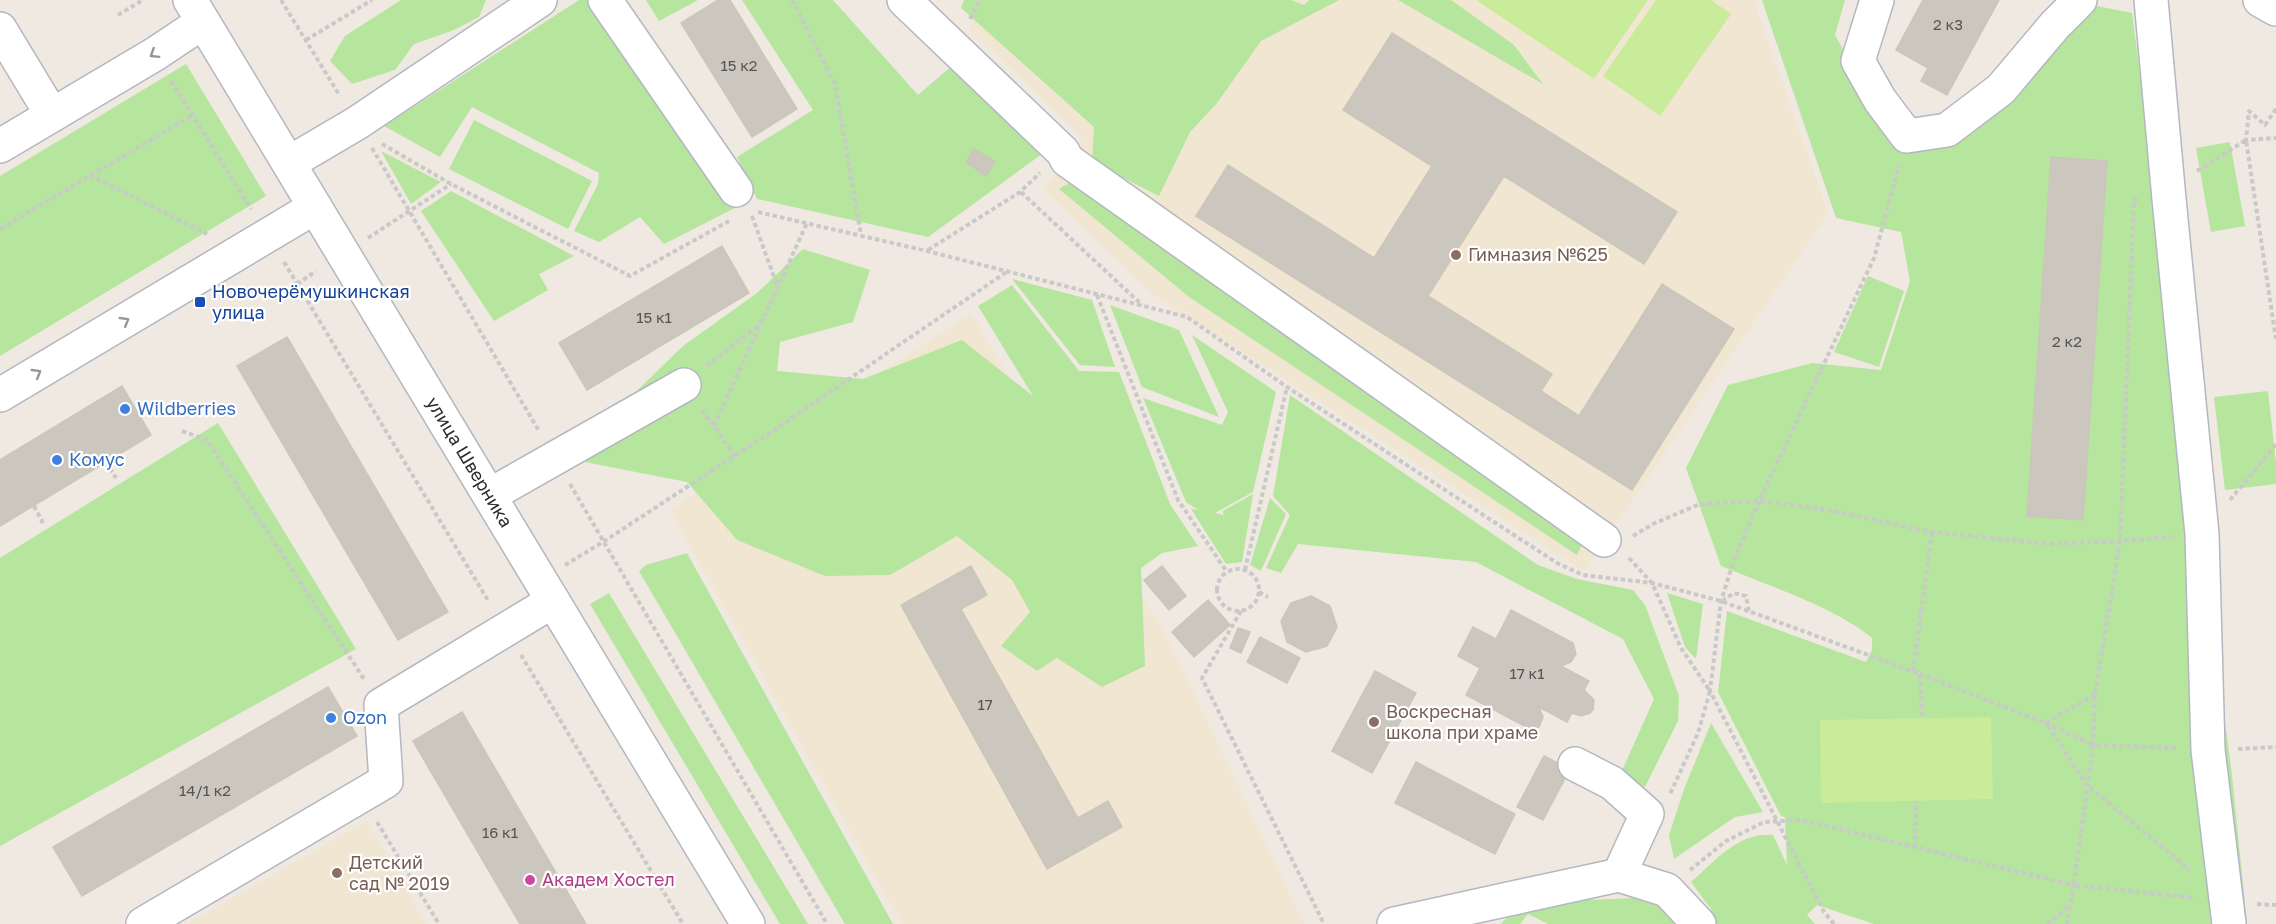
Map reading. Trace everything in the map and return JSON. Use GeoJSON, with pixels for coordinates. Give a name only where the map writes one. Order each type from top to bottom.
{"type":"FeatureCollection","features":[{"type":"Feature","properties":{"kind":"street"},"geometry":{"type":"LineString","coordinates":[[289,163],[357,123],[540,0]]}},
{"type":"Feature","properties":{"kind":"street"},"geometry":{"type":"LineString","coordinates":[[605,0],[733,205]]}},
{"type":"Feature","properties":{"kind":"street"},"geometry":{"type":"LineString","coordinates":[[904,0],[1063,152],[1067,160],[1618,544]]}},
{"type":"Feature","properties":{"kind":"street"},"geometry":{"type":"LineString","coordinates":[[1877,0],[1858,61],[1880,100],[1907,136],[1947,130],[2001,89],[2055,25],[2080,0]]}},
{"type":"Feature","properties":{"kind":"street"},"geometry":{"type":"LineString","coordinates":[[2151,0],[2202,534],[2208,750],[2228,913]]}},
{"type":"Feature","properties":{"kind":"street"},"geometry":{"type":"LineString","coordinates":[[2260,0],[2276,9]]}},
{"type":"Feature","properties":{"kind":"street"},"geometry":{"type":"LineString","coordinates":[[0,146],[155,54],[196,11]]}},
{"type":"Feature","properties":{"kind":"street","name":"улица Шверника"},"geometry":{"type":"LineString","coordinates":[[196,11],[748,924]]}},
{"type":"Feature","properties":{"kind":"street"},"geometry":{"type":"LineString","coordinates":[[0,29],[52,115]]}},
{"type":"Feature","properties":{"kind":"street"},"geometry":{"type":"LineString","coordinates":[[0,395],[315,207]]}},
{"type":"Feature","properties":{"kind":"street"},"geometry":{"type":"LineString","coordinates":[[490,495],[684,385]]}},
{"type":"Feature","properties":{"kind":"street"},"geometry":{"type":"LineString","coordinates":[[143,924],[386,781],[381,705],[553,601]]}},
{"type":"Feature","properties":{"kind":"street"},"geometry":{"type":"LineString","coordinates":[[1575,764],[1612,783],[1647,814],[1619,875]]}},
{"type":"Feature","properties":{"kind":"street"},"geometry":{"type":"LineString","coordinates":[[1394,924],[1619,875],[1666,890],[1699,924]]}},
{"type":"Feature","properties":{"kind":"path"},"geometry":{"type":"LineString","coordinates":[[118,15],[143,0]]}},
{"type":"Feature","properties":{"kind":"path"},"geometry":{"type":"LineString","coordinates":[[306,40],[372,0]]}},
{"type":"Feature","properties":{"kind":"path"},"geometry":{"type":"LineString","coordinates":[[792,0],[835,84],[861,235]]}},
{"type":"Feature","properties":{"kind":"path"},"geometry":{"type":"LineString","coordinates":[[155,54],[268,235],[683,924]]}},
{"type":"Feature","properties":{"kind":"path"},"geometry":{"type":"LineString","coordinates":[[2276,109],[2265,125],[2249,111],[2246,140],[2276,339]]}},
{"type":"Feature","properties":{"kind":"path"},"geometry":{"type":"LineString","coordinates":[[0,229],[193,115]]}},
{"type":"Feature","properties":{"kind":"path"},"geometry":{"type":"LineString","coordinates":[[2193,174],[2246,140],[2276,138]]}},
{"type":"Feature","properties":{"kind":"path"},"geometry":{"type":"LineString","coordinates":[[373,139],[451,184],[630,276],[733,205]]}},
{"type":"Feature","properties":{"kind":"path"},"geometry":{"type":"LineString","coordinates":[[927,250],[1020,192],[1063,152]]}},
{"type":"Feature","properties":{"kind":"path"},"geometry":{"type":"LineString","coordinates":[[1670,796],[1698,733],[1710,691],[1721,602],[1734,560],[1759,501],[1874,258],[1898,171]]}},
{"type":"Feature","properties":{"kind":"path"},"geometry":{"type":"LineString","coordinates":[[90,175],[210,236]]}},
{"type":"Feature","properties":{"kind":"path"},"geometry":{"type":"LineString","coordinates":[[410,211],[451,184]]}},
{"type":"Feature","properties":{"kind":"path"},"geometry":{"type":"LineString","coordinates":[[1020,192],[1143,306]]}},
{"type":"Feature","properties":{"kind":"path"},"geometry":{"type":"LineString","coordinates":[[2067,924],[2093,745],[2095,694],[2120,541],[2134,200],[2169,199]]}},
{"type":"Feature","properties":{"kind":"path"},"geometry":{"type":"LineString","coordinates":[[778,288],[749,210],[927,250],[1187,317],[1287,387],[1557,562],[1583,575],[1652,583],[1721,602],[1913,671],[2046,723],[2093,745],[2208,750]]}},
{"type":"Feature","properties":{"kind":"path"},"geometry":{"type":"LineString","coordinates":[[714,426],[807,223]]}},
{"type":"Feature","properties":{"kind":"path"},"geometry":{"type":"LineString","coordinates":[[603,542],[735,456],[1008,271]]}},
{"type":"Feature","properties":{"kind":"path"},"geometry":{"type":"LineString","coordinates":[[1097,294],[1178,500],[1227,573]]}},
{"type":"Feature","properties":{"kind":"path"},"geometry":{"type":"LineString","coordinates":[[735,456],[684,385],[763,322]]}},
{"type":"Feature","properties":{"kind":"path"},"geometry":{"type":"LineString","coordinates":[[1245,570],[1287,387]]}},
{"type":"Feature","properties":{"kind":"path"},"geometry":{"type":"LineString","coordinates":[[182,431],[207,440],[381,705]]}},
{"type":"Feature","properties":{"kind":"path"},"geometry":{"type":"LineString","coordinates":[[2244,483],[2276,444]]}},
{"type":"Feature","properties":{"kind":"path"},"geometry":{"type":"LineString","coordinates":[[106,462],[116,478]]}},
{"type":"Feature","properties":{"kind":"path"},"geometry":{"type":"LineString","coordinates":[[1834,924],[1824,912],[1710,691],[1681,648],[1652,583],[1618,544],[1653,524],[1700,504],[1759,501],[1823,509],[1932,532],[2049,544],[2202,534]]}},
{"type":"Feature","properties":{"kind":"path"},"geometry":{"type":"LineString","coordinates":[[34,506],[43,523]]}},
{"type":"Feature","properties":{"kind":"path"},"geometry":{"type":"LineString","coordinates":[[1913,671],[1932,532]]}},
{"type":"Feature","properties":{"kind":"path"},"geometry":{"type":"LineString","coordinates":[[1241,611],[1227,608],[1218,597],[1218,583],[1233,570],[1245,570],[1256,579],[1259,592],[1253,605],[1241,611],[1202,678],[1324,924]]}},
{"type":"Feature","properties":{"kind":"path"},"geometry":{"type":"LineString","coordinates":[[1259,592],[1268,597]]}},
{"type":"Feature","properties":{"kind":"path"},"geometry":{"type":"LineString","coordinates":[[1721,602],[1734,593],[1746,596],[1749,612]]}},
{"type":"Feature","properties":{"kind":"path"},"geometry":{"type":"LineString","coordinates":[[1920,674],[1922,718]]}},
{"type":"Feature","properties":{"kind":"path"},"geometry":{"type":"LineString","coordinates":[[2046,723],[2095,694]]}},
{"type":"Feature","properties":{"kind":"path"},"geometry":{"type":"LineString","coordinates":[[2046,723],[2087,785],[2228,913]]}},
{"type":"Feature","properties":{"kind":"path"},"geometry":{"type":"LineString","coordinates":[[362,796],[439,924]]}},
{"type":"Feature","properties":{"kind":"path"},"geometry":{"type":"LineString","coordinates":[[1915,848],[1916,801]]}},
{"type":"Feature","properties":{"kind":"path"},"geometry":{"type":"LineString","coordinates":[[1666,890],[1726,841],[1764,822],[1801,820],[2074,885],[2228,913]]}},
{"type":"Feature","properties":{"kind":"path"},"geometry":{"type":"LineString","coordinates":[[2047,924],[2070,906]]}},
{"type":"Feature","properties":{"kind":"shaded area","name":"Гимназия №625"},"geometry":{"type":"Polygon","coordinates":[[[984,0],[1754,0],[1828,214],[1584,571],[1155,296],[1044,190],[1083,138],[969,29],[984,0]]]}},
{"type":"Feature","properties":{"kind":"shaded area"},"geometry":{"type":"Polygon","coordinates":[[[971,314],[1168,639],[1304,924],[902,924],[670,510],[971,314]]]}},
{"type":"Feature","properties":{"kind":"shaded area","name":"Детский сад № 2019"},"geometry":{"type":"Polygon","coordinates":[[[367,821],[426,924],[187,924],[367,821]]]}},
{"type":"Feature","properties":{"kind":"green space"},"geometry":{"type":"Polygon","coordinates":[[[401,0],[486,0],[479,17],[454,30],[414,44],[395,70],[352,84],[330,61],[345,36],[401,0]]]}},
{"type":"Feature","properties":{"kind":"green space"},"geometry":{"type":"Polygon","coordinates":[[[579,0],[593,0],[735,208],[664,244],[640,217],[599,242],[574,231],[598,184],[599,173],[472,107],[440,157],[384,126],[579,0]]]}},
{"type":"Feature","properties":{"kind":"green space"},"geometry":{"type":"Polygon","coordinates":[[[646,0],[698,0],[659,21],[646,0]]]}},
{"type":"Feature","properties":{"kind":"green space"},"geometry":{"type":"Polygon","coordinates":[[[742,0],[833,0],[918,95],[954,64],[1046,151],[928,237],[757,199],[737,157],[813,110],[742,0]]]}},
{"type":"Feature","properties":{"kind":"green space"},"geometry":{"type":"Polygon","coordinates":[[[964,0],[1291,0],[1304,5],[1309,0],[1339,0],[1261,41],[1217,103],[1190,132],[1159,196],[1092,162],[1094,127],[961,8],[964,0]]]}},
{"type":"Feature","properties":{"kind":"green space"},"geometry":{"type":"Polygon","coordinates":[[[1398,0],[1451,0],[1514,45],[1543,84],[1398,0]]]}},
{"type":"Feature","properties":{"kind":"green space"},"geometry":{"type":"Polygon","coordinates":[[[1476,0],[1648,0],[1594,79],[1476,0]]]}},
{"type":"Feature","properties":{"kind":"green space"},"geometry":{"type":"Polygon","coordinates":[[[1656,0],[1711,0],[1731,14],[1660,116],[1603,76],[1656,0]]]}},
{"type":"Feature","properties":{"kind":"green space"},"geometry":{"type":"Polygon","coordinates":[[[1762,0],[1845,0],[1835,35],[1894,142],[1962,138],[2092,5],[2132,13],[2232,775],[2247,924],[1874,924],[1817,905],[1807,915],[1815,924],[1714,924],[1711,909],[1691,882],[1718,857],[1738,843],[1761,835],[1773,835],[1787,865],[1785,817],[1781,816],[1718,692],[1727,611],[1866,662],[1872,650],[1872,638],[1839,616],[1721,566],[1686,468],[1728,385],[1812,363],[1881,370],[1910,281],[1901,232],[1836,218],[1762,0]]]}},
{"type":"Feature","properties":{"kind":"green space"},"geometry":{"type":"Polygon","coordinates":[[[186,64],[266,196],[0,356],[0,176],[186,64]]]}},
{"type":"Feature","properties":{"kind":"green space"},"geometry":{"type":"Polygon","coordinates":[[[474,120],[592,181],[568,229],[449,169],[474,120]]]}},
{"type":"Feature","properties":{"kind":"green space"},"geometry":{"type":"Polygon","coordinates":[[[2230,142],[2245,226],[2211,232],[2196,148],[2230,142]]]}},
{"type":"Feature","properties":{"kind":"green space"},"geometry":{"type":"Polygon","coordinates":[[[381,151],[441,182],[411,204],[381,151]]]}},
{"type":"Feature","properties":{"kind":"green space"},"geometry":{"type":"Polygon","coordinates":[[[1073,181],[1585,538],[1577,555],[1189,297],[1059,189],[1073,181]]]}},
{"type":"Feature","properties":{"kind":"green space"},"geometry":{"type":"Polygon","coordinates":[[[451,191],[574,256],[539,274],[548,290],[494,321],[421,211],[451,191]]]}},
{"type":"Feature","properties":{"kind":"green space"},"geometry":{"type":"Polygon","coordinates":[[[803,249],[870,270],[853,322],[780,342],[777,371],[863,379],[962,340],[1033,396],[978,306],[1012,285],[1079,371],[1119,372],[1170,504],[1198,546],[1162,553],[1141,568],[1145,666],[1102,687],[1057,658],[1037,671],[1001,646],[1030,612],[1012,580],[957,536],[890,575],[825,576],[737,540],[687,482],[585,462],[615,412],[683,346],[757,293],[803,249]]]}},
{"type":"Feature","properties":{"kind":"green space"},"geometry":{"type":"Polygon","coordinates":[[[1868,276],[1904,291],[1879,367],[1834,352],[1868,276]]]}},
{"type":"Feature","properties":{"kind":"green space"},"geometry":{"type":"Polygon","coordinates":[[[1012,279],[1092,300],[1115,367],[1080,365],[1012,279]]]}},
{"type":"Feature","properties":{"kind":"green space"},"geometry":{"type":"Polygon","coordinates":[[[1110,305],[1179,330],[1219,417],[1142,387],[1110,305]]]}},
{"type":"Feature","properties":{"kind":"green space"},"geometry":{"type":"Polygon","coordinates":[[[1192,335],[1276,392],[1253,492],[1215,513],[1223,515],[1224,522],[1223,511],[1253,494],[1242,562],[1226,564],[1191,509],[1198,510],[1186,502],[1143,398],[1222,425],[1228,412],[1192,335]]]}},
{"type":"Feature","properties":{"kind":"green space"},"geometry":{"type":"Polygon","coordinates":[[[2268,391],[2276,484],[2225,490],[2214,397],[2268,391]]]}},
{"type":"Feature","properties":{"kind":"green space"},"geometry":{"type":"Polygon","coordinates":[[[1290,395],[1538,565],[1577,579],[1633,590],[1645,605],[1679,696],[1678,721],[1645,787],[1621,773],[1654,699],[1623,639],[1476,562],[1298,544],[1281,573],[1266,568],[1290,515],[1273,496],[1290,395]]]}},
{"type":"Feature","properties":{"kind":"green space"},"geometry":{"type":"Polygon","coordinates":[[[218,423],[356,649],[0,846],[0,558],[218,423]]]}},
{"type":"Feature","properties":{"kind":"green space"},"geometry":{"type":"Polygon","coordinates":[[[1270,498],[1286,514],[1261,571],[1250,565],[1270,498]]]}},
{"type":"Feature","properties":{"kind":"green space"},"geometry":{"type":"Polygon","coordinates":[[[687,553],[893,924],[845,924],[639,571],[646,565],[687,553]]]}},
{"type":"Feature","properties":{"kind":"green space"},"geometry":{"type":"Polygon","coordinates":[[[609,593],[808,924],[780,924],[590,604],[609,593]]]}},
{"type":"Feature","properties":{"kind":"green space"},"geometry":{"type":"Polygon","coordinates":[[[1667,593],[1703,604],[1696,659],[1685,647],[1667,593]]]}},
{"type":"Feature","properties":{"kind":"green space"},"geometry":{"type":"Polygon","coordinates":[[[1991,717],[1993,799],[1821,803],[1820,720],[1991,717]]]}},
{"type":"Feature","properties":{"kind":"green space"},"geometry":{"type":"Polygon","coordinates":[[[1711,723],[1763,812],[1735,817],[1674,859],[1669,835],[1684,789],[1711,723]]]}},
{"type":"Feature","properties":{"kind":"green space"},"geometry":{"type":"Polygon","coordinates":[[[1634,898],[1676,908],[1687,924],[1548,924],[1528,914],[1520,924],[1501,924],[1520,903],[1634,898]]]}},
{"type":"Feature","properties":{"kind":"building"},"geometry":{"type":"Polygon","coordinates":[[[718,0],[730,0],[797,109],[752,137],[681,23],[718,0]]]}},
{"type":"Feature","properties":{"kind":"building"},"geometry":{"type":"Polygon","coordinates":[[[1923,0],[1999,0],[1947,95],[1921,81],[1928,68],[1896,50],[1923,0]]]}},
{"type":"Feature","properties":{"kind":"building"},"geometry":{"type":"Polygon","coordinates":[[[1392,33],[1677,212],[1644,264],[1504,176],[1428,296],[1552,374],[1541,391],[1579,416],[1662,284],[1734,329],[1632,490],[1196,216],[1228,165],[1374,258],[1432,166],[1343,110],[1392,33]]]}},
{"type":"Feature","properties":{"kind":"building"},"geometry":{"type":"Polygon","coordinates":[[[974,149],[995,162],[986,176],[966,162],[974,149]]]}},
{"type":"Feature","properties":{"kind":"building"},"geometry":{"type":"Polygon","coordinates":[[[2051,157],[2107,161],[2083,520],[2027,516],[2051,157]]]}},
{"type":"Feature","properties":{"kind":"building"},"geometry":{"type":"Polygon","coordinates":[[[722,246],[749,293],[587,390],[559,343],[722,246]]]}},
{"type":"Feature","properties":{"kind":"building"},"geometry":{"type":"Polygon","coordinates":[[[287,337],[448,612],[398,640],[237,366],[287,337]]]}},
{"type":"Feature","properties":{"kind":"building"},"geometry":{"type":"Polygon","coordinates":[[[122,386],[151,435],[0,526],[0,460],[122,386]]]}},
{"type":"Feature","properties":{"kind":"building"},"geometry":{"type":"Polygon","coordinates":[[[971,566],[987,595],[961,609],[1078,818],[1108,801],[1122,827],[1047,869],[901,605],[971,566]]]}},
{"type":"Feature","properties":{"kind":"building"},"geometry":{"type":"Polygon","coordinates":[[[1162,566],[1186,596],[1169,610],[1144,580],[1162,566]]]}},
{"type":"Feature","properties":{"kind":"building"},"geometry":{"type":"Polygon","coordinates":[[[1311,596],[1330,606],[1337,627],[1327,646],[1306,652],[1287,642],[1281,621],[1291,603],[1311,596]]]}},
{"type":"Feature","properties":{"kind":"building"},"geometry":{"type":"Polygon","coordinates":[[[1208,600],[1230,625],[1194,657],[1172,632],[1208,600]]]}},
{"type":"Feature","properties":{"kind":"building"},"geometry":{"type":"Polygon","coordinates":[[[1511,610],[1573,643],[1576,654],[1571,662],[1561,666],[1589,681],[1584,690],[1594,700],[1593,710],[1590,713],[1581,716],[1572,713],[1567,722],[1539,707],[1543,717],[1539,727],[1528,728],[1466,695],[1480,668],[1458,656],[1473,627],[1496,639],[1511,610]]]}},
{"type":"Feature","properties":{"kind":"building"},"geometry":{"type":"Polygon","coordinates":[[[1238,628],[1250,632],[1241,653],[1230,648],[1238,628]]]}},
{"type":"Feature","properties":{"kind":"building"},"geometry":{"type":"Polygon","coordinates":[[[1260,637],[1300,658],[1287,683],[1247,662],[1260,637]]]}},
{"type":"Feature","properties":{"kind":"building","name":"Воскресная школа при храме"},"geometry":{"type":"Polygon","coordinates":[[[1375,671],[1416,693],[1372,773],[1332,751],[1375,671]]]}},
{"type":"Feature","properties":{"kind":"building"},"geometry":{"type":"Polygon","coordinates":[[[328,687],[357,736],[82,896],[53,847],[328,687]]]}},
{"type":"Feature","properties":{"kind":"building"},"geometry":{"type":"Polygon","coordinates":[[[462,712],[586,924],[520,924],[413,741],[462,712]]]}},
{"type":"Feature","properties":{"kind":"building"},"geometry":{"type":"Polygon","coordinates":[[[1544,756],[1570,769],[1543,820],[1517,807],[1544,756]]]}},
{"type":"Feature","properties":{"kind":"building"},"geometry":{"type":"Polygon","coordinates":[[[1416,762],[1515,814],[1495,854],[1395,803],[1416,762]]]}},
{"type":"Feature","properties":{"kind":"place","name":"Гимназия №625"},"geometry":{"type":"Point","coordinates":[1456,255]}},
{"type":"Feature","properties":{"kind":"place","name":"Новочерёмушкинская улица"},"geometry":{"type":"Point","coordinates":[200,302]}},
{"type":"Feature","properties":{"kind":"place","name":"Wildberries"},"geometry":{"type":"Point","coordinates":[125,409]}},
{"type":"Feature","properties":{"kind":"place","name":"Комус"},"geometry":{"type":"Point","coordinates":[57,460]}},
{"type":"Feature","properties":{"kind":"place","name":"Ozon"},"geometry":{"type":"Point","coordinates":[331,718]}},
{"type":"Feature","properties":{"kind":"place","name":"Воскресная школа при храме"},"geometry":{"type":"Point","coordinates":[1374,722]}},
{"type":"Feature","properties":{"kind":"place","name":"Детский сад № 2019"},"geometry":{"type":"Point","coordinates":[337,873]}},
{"type":"Feature","properties":{"kind":"place","name":"Академ Хостел"},"geometry":{"type":"Point","coordinates":[530,880]}}]}
